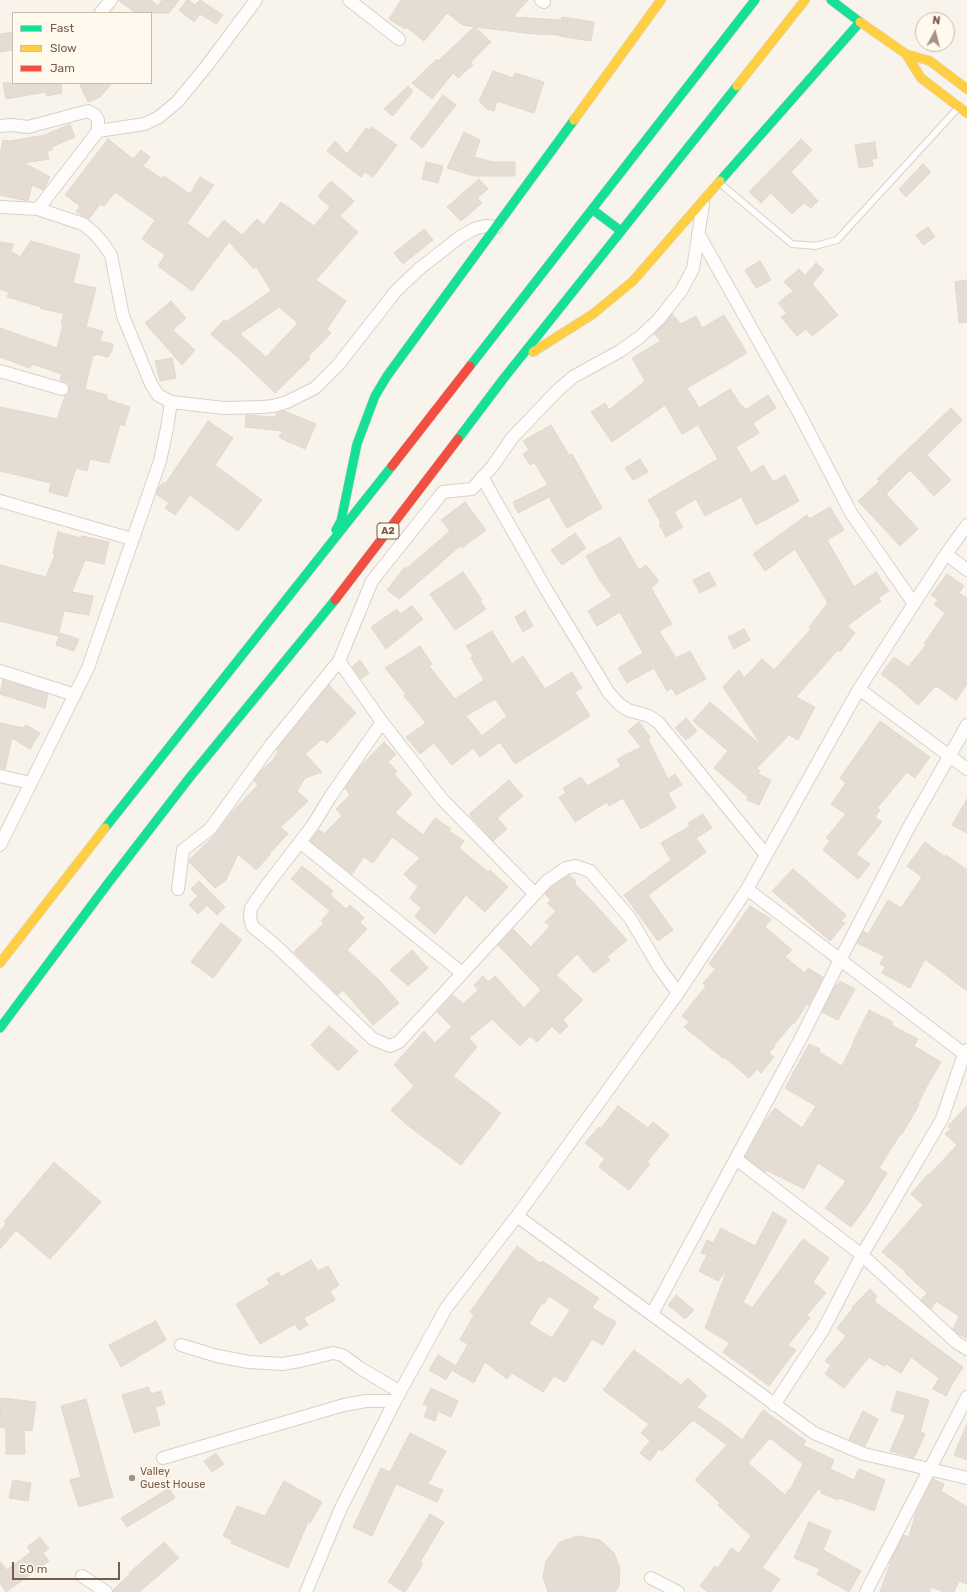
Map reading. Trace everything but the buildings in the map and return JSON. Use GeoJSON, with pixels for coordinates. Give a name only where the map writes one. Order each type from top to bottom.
{"type":"FeatureCollection","features":[{"type":"Feature","properties":{"kind":"main road"},"geometry":{"type":"LineString","coordinates":[[327,550],[341,521],[357,444],[375,396],[387,376],[661,0]]}},
{"type":"Feature","properties":{"kind":"main road"},"geometry":{"type":"LineString","coordinates":[[0,963],[59,886],[327,550],[755,0]]}},
{"type":"Feature","properties":{"kind":"main road","name":"A2"},"geometry":{"type":"LineString","coordinates":[[0,1028],[190,777],[345,588],[504,378],[805,0]]}},
{"type":"Feature","properties":{"kind":"main road"},"geometry":{"type":"LineString","coordinates":[[832,0],[860,22],[906,54],[930,61],[967,89]]}},
{"type":"Feature","properties":{"kind":"main road"},"geometry":{"type":"LineString","coordinates":[[504,378],[541,346],[592,314],[633,281],[860,22]]}},
{"type":"Feature","properties":{"kind":"main road"},"geometry":{"type":"LineString","coordinates":[[906,54],[921,78],[963,110]]}},
{"type":"Feature","properties":{"kind":"main road"},"geometry":{"type":"LineString","coordinates":[[592,210],[621,231]]}},
{"type":"Feature","properties":{"kind":"street"},"geometry":{"type":"LineString","coordinates":[[101,12],[111,0]]}},
{"type":"Feature","properties":{"kind":"street"},"geometry":{"type":"LineString","coordinates":[[98,131],[145,124],[159,117],[177,102],[206,67],[256,0]]}},
{"type":"Feature","properties":{"kind":"street"},"geometry":{"type":"LineString","coordinates":[[349,0],[399,39]]}},
{"type":"Feature","properties":{"kind":"street"},"geometry":{"type":"LineString","coordinates":[[0,126],[28,127],[88,111],[98,120],[98,131],[38,209]]}},
{"type":"Feature","properties":{"kind":"street"},"geometry":{"type":"LineString","coordinates":[[178,889],[183,850],[210,829],[270,746],[339,661],[372,581],[444,492],[472,489],[492,467],[512,438],[558,390],[573,377],[640,337],[659,319],[681,291],[693,269],[703,201]]}},
{"type":"Feature","properties":{"kind":"street"},"geometry":{"type":"LineString","coordinates":[[0,207],[38,209],[82,224],[94,233],[111,255],[123,316],[151,384],[158,394],[171,402],[224,408],[262,407],[287,402],[324,381],[396,291],[419,269],[460,237],[474,229],[485,226],[496,227]]}},
{"type":"Feature","properties":{"kind":"street"},"geometry":{"type":"LineString","coordinates":[[698,233],[799,413],[851,513],[914,604]]}},
{"type":"Feature","properties":{"kind":"street"},"geometry":{"type":"LineString","coordinates":[[0,371],[62,390]]}},
{"type":"Feature","properties":{"kind":"street"},"geometry":{"type":"LineString","coordinates":[[0,845],[88,668],[160,461],[171,402]]}},
{"type":"Feature","properties":{"kind":"street"},"geometry":{"type":"LineString","coordinates":[[482,477],[547,592],[609,693],[619,704],[628,710],[649,716],[658,722],[766,855]]}},
{"type":"Feature","properties":{"kind":"street"},"geometry":{"type":"LineString","coordinates":[[0,501],[132,539]]}},
{"type":"Feature","properties":{"kind":"street"},"geometry":{"type":"LineString","coordinates":[[306,1592],[341,1508],[398,1396],[446,1308],[517,1216],[678,993],[747,889],[859,689],[946,554],[967,525]]}},
{"type":"Feature","properties":{"kind":"street"},"geometry":{"type":"LineString","coordinates":[[946,554],[967,570]]}},
{"type":"Feature","properties":{"kind":"street"},"geometry":{"type":"LineString","coordinates":[[339,661],[382,722],[442,799],[535,894]]}},
{"type":"Feature","properties":{"kind":"street"},"geometry":{"type":"LineString","coordinates":[[0,670],[75,695]]}},
{"type":"Feature","properties":{"kind":"street"},"geometry":{"type":"LineString","coordinates":[[859,689],[967,770]]}},
{"type":"Feature","properties":{"kind":"street"},"geometry":{"type":"LineString","coordinates":[[382,722],[330,797],[313,825],[250,908],[252,926],[275,945],[373,1038],[390,1046],[399,1042],[547,881],[566,868],[575,866],[590,871],[630,918],[659,968],[678,993]]}},
{"type":"Feature","properties":{"kind":"street"},"geometry":{"type":"LineString","coordinates":[[652,1314],[802,1036],[909,827],[950,757],[967,724]]}},
{"type":"Feature","properties":{"kind":"street"},"geometry":{"type":"LineString","coordinates":[[0,776],[31,783]]}},
{"type":"Feature","properties":{"kind":"street"},"geometry":{"type":"LineString","coordinates":[[300,842],[462,973]]}},
{"type":"Feature","properties":{"kind":"street"},"geometry":{"type":"LineString","coordinates":[[747,889],[966,1053],[942,1119],[862,1255],[823,1330],[774,1405]]}},
{"type":"Feature","properties":{"kind":"street"},"geometry":{"type":"LineString","coordinates":[[736,1159],[862,1255],[956,1342],[967,1349]]}},
{"type":"Feature","properties":{"kind":"street"},"geometry":{"type":"LineString","coordinates":[[517,1216],[814,1433],[864,1454],[967,1478]]}},
{"type":"Feature","properties":{"kind":"street"},"geometry":{"type":"LineString","coordinates":[[181,1345],[217,1356],[249,1362],[282,1364],[333,1353],[342,1355],[398,1396]]}},
{"type":"Feature","properties":{"kind":"street"},"geometry":{"type":"LineString","coordinates":[[163,1458],[344,1405],[398,1396]]}},
{"type":"Feature","properties":{"kind":"street"},"geometry":{"type":"LineString","coordinates":[[866,1592],[967,1397]]}},
{"type":"Feature","properties":{"kind":"street"},"geometry":{"type":"LineString","coordinates":[[82,1576],[106,1592]]}},
{"type":"Feature","properties":{"kind":"street"},"geometry":{"type":"LineString","coordinates":[[651,1578],[678,1592]]}},
{"type":"Feature","properties":{"kind":"lane"},"geometry":{"type":"LineString","coordinates":[[719,183],[792,244],[815,246],[837,240],[963,110]]}},
{"type":"Feature","properties":{"kind":"traffic: fast"},"geometry":{"type":"LineString","coordinates":[[470,366],[755,0]]}},
{"type":"Feature","properties":{"kind":"traffic: fast"},"geometry":{"type":"LineString","coordinates":[[720,181],[860,22],[831,0]]}},
{"type":"Feature","properties":{"kind":"traffic: fast"},"geometry":{"type":"LineString","coordinates":[[458,439],[504,378],[737,86]]}},
{"type":"Feature","properties":{"kind":"traffic: fast"},"geometry":{"type":"LineString","coordinates":[[336,530],[341,521],[357,444],[375,396],[387,376],[574,120]]}},
{"type":"Feature","properties":{"kind":"traffic: fast"},"geometry":{"type":"LineString","coordinates":[[593,210],[621,231]]}},
{"type":"Feature","properties":{"kind":"traffic: fast"},"geometry":{"type":"LineString","coordinates":[[105,828],[392,466]]}},
{"type":"Feature","properties":{"kind":"traffic: fast"},"geometry":{"type":"LineString","coordinates":[[0,1028],[109,882],[190,777],[335,600]]}},
{"type":"Feature","properties":{"kind":"traffic: slow"},"geometry":{"type":"LineString","coordinates":[[574,120],[661,0]]}},
{"type":"Feature","properties":{"kind":"traffic: slow"},"geometry":{"type":"LineString","coordinates":[[737,86],[805,0]]}},
{"type":"Feature","properties":{"kind":"traffic: slow"},"geometry":{"type":"LineString","coordinates":[[860,22],[906,54],[921,78],[967,113]]}},
{"type":"Feature","properties":{"kind":"traffic: slow"},"geometry":{"type":"LineString","coordinates":[[906,54],[930,61],[967,89]]}},
{"type":"Feature","properties":{"kind":"traffic: slow"},"geometry":{"type":"LineString","coordinates":[[533,352],[593,314],[633,281],[720,181]]}},
{"type":"Feature","properties":{"kind":"traffic: slow"},"geometry":{"type":"LineString","coordinates":[[0,963],[105,828]]}},
{"type":"Feature","properties":{"kind":"traffic: jam"},"geometry":{"type":"LineString","coordinates":[[392,466],[470,366]]}},
{"type":"Feature","properties":{"kind":"traffic: jam"},"geometry":{"type":"LineString","coordinates":[[335,600],[458,439]]}},
{"type":"Feature","properties":{"kind":"place","name":"Valley Guest House"},"geometry":{"type":"Point","coordinates":[132,1478]}}]}
